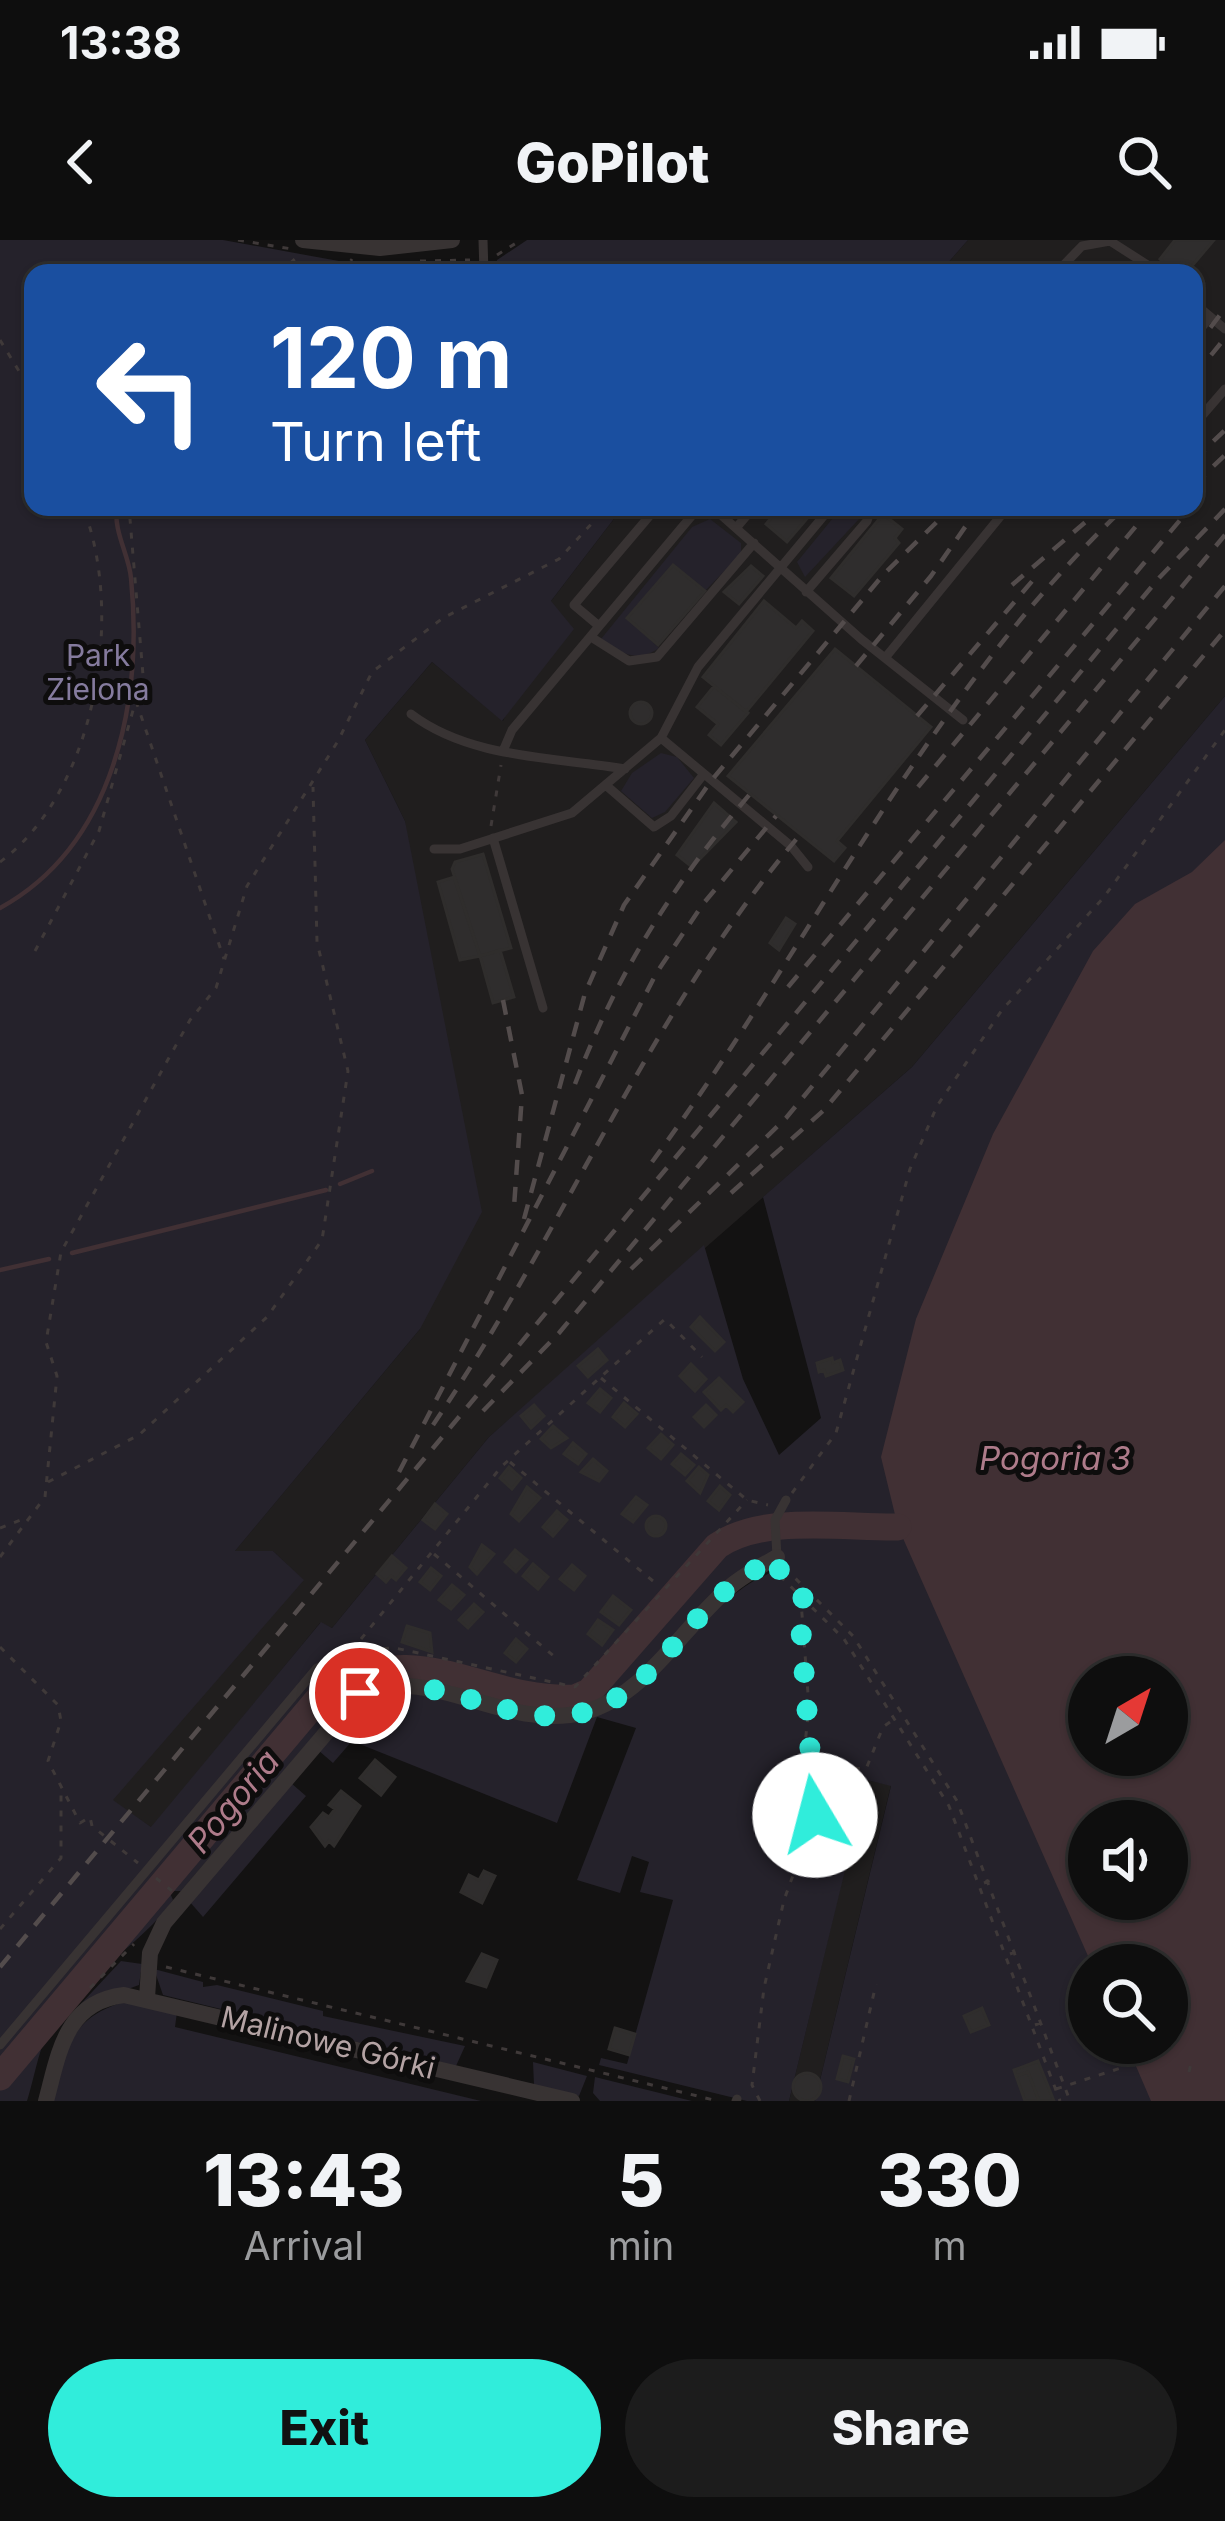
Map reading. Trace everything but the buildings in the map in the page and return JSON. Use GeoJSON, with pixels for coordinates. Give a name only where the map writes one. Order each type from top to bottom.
{"type":"FeatureCollection","features":[{"type":"Feature","properties":{"kind":"street"},"geometry":{"type":"LineString","coordinates":[[303,246],[364,248],[452,240]]}},
{"type":"Feature","properties":{"kind":"street"},"geometry":{"type":"LineString","coordinates":[[147,1998],[148,1962],[164,1923],[360,1693],[398,1685],[514,1713],[561,1716],[592,1710],[625,1693],[730,1587],[776,1551]]}},
{"type":"Feature","properties":{"kind":"street","name":"Malinowe Górki"},"geometry":{"type":"LineString","coordinates":[[46,2101],[63,2038],[85,2009],[118,1995],[147,1998],[572,2101]]}},
{"type":"Feature","properties":{"kind":"lane"},"geometry":{"type":"LineString","coordinates":[[1065,264],[1082,247],[1119,242],[1148,264]]}},
{"type":"Feature","properties":{"kind":"lane"},"geometry":{"type":"LineString","coordinates":[[1203,311],[1225,329]]}},
{"type":"Feature","properties":{"kind":"lane"},"geometry":{"type":"LineString","coordinates":[[1203,326],[1210,317]]}},
{"type":"Feature","properties":{"kind":"lane"},"geometry":{"type":"LineString","coordinates":[[1203,416],[1225,388]]}},
{"type":"Feature","properties":{"kind":"lane"},"geometry":{"type":"LineString","coordinates":[[599,626],[574,605],[649,516]]}},
{"type":"Feature","properties":{"kind":"lane"},"geometry":{"type":"LineString","coordinates":[[503,751],[512,730],[691,516]]}},
{"type":"Feature","properties":{"kind":"lane"},"geometry":{"type":"LineString","coordinates":[[722,516],[806,592],[963,720]]}},
{"type":"Feature","properties":{"kind":"lane"},"geometry":{"type":"LineString","coordinates":[[736,528],[746,516]]}},
{"type":"Feature","properties":{"kind":"lane"},"geometry":{"type":"LineString","coordinates":[[434,849],[493,838],[572,813],[608,787],[661,738],[698,667],[824,516]]}},
{"type":"Feature","properties":{"kind":"lane"},"geometry":{"type":"LineString","coordinates":[[806,592],[869,516]]}},
{"type":"Feature","properties":{"kind":"lane"},"geometry":{"type":"LineString","coordinates":[[885,658],[1001,516]]}},
{"type":"Feature","properties":{"kind":"lane"},"geometry":{"type":"LineString","coordinates":[[590,637],[628,661],[657,657],[754,543]]}},
{"type":"Feature","properties":{"kind":"lane"},"geometry":{"type":"LineString","coordinates":[[411,713],[431,729],[503,751],[626,769]]}},
{"type":"Feature","properties":{"kind":"lane"},"geometry":{"type":"LineString","coordinates":[[661,738],[791,846],[808,866]]}},
{"type":"Feature","properties":{"kind":"lane"},"geometry":{"type":"LineString","coordinates":[[608,787],[654,827],[671,816],[704,775]]}},
{"type":"Feature","properties":{"kind":"lane"},"geometry":{"type":"LineString","coordinates":[[493,838],[543,1008]]}},
{"type":"Feature","properties":{"kind":"lane"},"geometry":{"type":"LineString","coordinates":[[776,1551],[780,1510]]}},
{"type":"Feature","properties":{"kind":"lane"},"geometry":{"type":"LineString","coordinates":[[0,2045],[317,1668],[354,1650]]}},
{"type":"Feature","properties":{"kind":"path"},"geometry":{"type":"LineString","coordinates":[[498,255],[521,240]]}},
{"type":"Feature","properties":{"kind":"path"},"geometry":{"type":"LineString","coordinates":[[349,264],[353,258]]}},
{"type":"Feature","properties":{"kind":"path"},"geometry":{"type":"LineString","coordinates":[[0,340],[24,379]]}},
{"type":"Feature","properties":{"kind":"path"},"geometry":{"type":"LineString","coordinates":[[0,862],[50,811],[72,773],[91,711],[99,568],[85,516]]}},
{"type":"Feature","properties":{"kind":"path"},"geometry":{"type":"LineString","coordinates":[[34,951],[99,831],[143,675],[143,635],[126,516]]}},
{"type":"Feature","properties":{"kind":"path"},"geometry":{"type":"LineString","coordinates":[[0,1557],[41,1507],[46,1483],[57,1376],[46,1342],[61,1252],[190,1020],[216,988],[247,886],[313,785],[372,672],[443,618],[560,559],[599,516]]}},
{"type":"Feature","properties":{"kind":"path"},"geometry":{"type":"LineString","coordinates":[[135,700],[225,963]]}},
{"type":"Feature","properties":{"kind":"path"},"geometry":{"type":"LineString","coordinates":[[599,1376],[747,1500],[780,1510],[834,1438],[910,1169],[937,1106],[1002,1010],[1104,897],[1225,730]]}},
{"type":"Feature","properties":{"kind":"path"},"geometry":{"type":"LineString","coordinates":[[493,838],[503,751]]}},
{"type":"Feature","properties":{"kind":"path"},"geometry":{"type":"LineString","coordinates":[[46,1483],[139,1435],[268,1317],[322,1240],[348,1071],[317,942],[313,785]]}},
{"type":"Feature","properties":{"kind":"path"},"geometry":{"type":"LineString","coordinates":[[354,1650],[508,1460],[665,1319],[702,1357]]}},
{"type":"Feature","properties":{"kind":"path"},"geometry":{"type":"LineString","coordinates":[[508,1460],[661,1587]]}},
{"type":"Feature","properties":{"kind":"path"},"geometry":{"type":"LineString","coordinates":[[354,1650],[395,1648],[575,1687],[661,1587],[747,1500]]}},
{"type":"Feature","properties":{"kind":"path"},"geometry":{"type":"LineString","coordinates":[[0,1528],[32,1516]]}},
{"type":"Feature","properties":{"kind":"path"},"geometry":{"type":"LineString","coordinates":[[776,1551],[781,1576],[844,1640],[949,1806],[1060,2101]]}},
{"type":"Feature","properties":{"kind":"path"},"geometry":{"type":"LineString","coordinates":[[776,1551],[866,1654],[957,1801],[993,1880],[1070,2101]]}},
{"type":"Feature","properties":{"kind":"path"},"geometry":{"type":"LineString","coordinates":[[431,1552],[556,1658]]}},
{"type":"Feature","properties":{"kind":"path"},"geometry":{"type":"LineString","coordinates":[[760,2101],[752,2085],[764,1988],[784,1900],[815,1815],[799,1605],[803,1598]]}},
{"type":"Feature","properties":{"kind":"path"},"geometry":{"type":"LineString","coordinates":[[0,1647],[58,1705],[61,1720],[48,1761],[80,1822],[90,1817],[92,1826],[117,1846]]}},
{"type":"Feature","properties":{"kind":"path"},"geometry":{"type":"LineString","coordinates":[[808,1764],[866,1768],[883,1727],[896,1719]]}},
{"type":"Feature","properties":{"kind":"path"},"geometry":{"type":"LineString","coordinates":[[0,1929],[61,1858],[62,1791]]}},
{"type":"Feature","properties":{"kind":"path"},"geometry":{"type":"LineString","coordinates":[[154,1876],[170,1889]]}},
{"type":"Feature","properties":{"kind":"path"},"geometry":{"type":"LineString","coordinates":[[982,1884],[993,1880]]}},
{"type":"Feature","properties":{"kind":"path"},"geometry":{"type":"LineString","coordinates":[[1008,1955],[1019,1951]]}},
{"type":"Feature","properties":{"kind":"path"},"geometry":{"type":"LineString","coordinates":[[159,1965],[718,2101]]}},
{"type":"Feature","properties":{"kind":"path"},"geometry":{"type":"LineString","coordinates":[[849,2101],[876,1984]]}},
{"type":"Feature","properties":{"kind":"path"},"geometry":{"type":"LineString","coordinates":[[1033,2026],[1044,2022]]}},
{"type":"Feature","properties":{"kind":"path"},"geometry":{"type":"LineString","coordinates":[[1189,2072],[1192,2063]]}},
{"type":"Feature","properties":{"kind":"path"},"geometry":{"type":"LineString","coordinates":[[1056,2090],[1126,2066]]}},
{"type":"Feature","properties":{"kind":"shaded area"},"geometry":{"type":"Polygon","coordinates":[[[968,240],[1225,240],[1225,696],[912,1067],[489,1437],[332,1628],[320,1623],[152,1828],[112,1800],[303,1580],[273,1551],[234,1552],[420,1329],[405,821],[365,740],[432,662],[503,721],[551,601],[616,516],[1203,516],[1203,264],[947,264],[968,240]]]}},
{"type":"Feature","properties":{"kind":"shaded area"},"geometry":{"type":"Polygon","coordinates":[[[866,1780],[891,1785],[815,2101],[789,2101],[866,1780]]]}},
{"type":"Feature","properties":{"kind":"green space","name":"Park Zielona"},"geometry":{"type":"Polygon","coordinates":[[[0,240],[223,240],[339,261],[402,264],[24,264],[24,516],[616,516],[551,601],[574,629],[502,721],[432,662],[365,740],[405,821],[482,1212],[420,1329],[235,1551],[273,1551],[304,1580],[113,1800],[151,1827],[321,1622],[332,1628],[489,1437],[704,1245],[743,1379],[779,1455],[821,1418],[763,1197],[912,1067],[1225,696],[1225,2101],[815,2101],[891,1786],[867,1780],[789,2101],[747,2101],[599,2065],[601,2058],[627,2064],[673,1900],[640,1892],[649,1862],[632,1856],[620,1893],[577,1880],[636,1728],[597,1717],[557,1823],[352,1741],[333,1763],[318,1750],[360,1700],[377,1693],[429,1696],[553,1721],[607,1711],[656,1674],[721,1606],[745,1586],[773,1572],[765,1557],[632,1678],[589,1704],[529,1707],[410,1679],[382,1680],[354,1689],[181,1891],[169,1891],[173,1900],[160,1917],[67,2003],[45,2038],[27,2101],[0,2101],[0,240]]]}},
{"type":"Feature","properties":{"kind":"green space"},"geometry":{"type":"Polygon","coordinates":[[[527,240],[968,240],[947,264],[496,264],[527,240]]]}},
{"type":"Feature","properties":{"kind":"green space"},"geometry":{"type":"Polygon","coordinates":[[[835,516],[858,516],[805,577],[797,562],[835,516]]]}},
{"type":"Feature","properties":{"kind":"green space"},"geometry":{"type":"Polygon","coordinates":[[[710,519],[741,543],[741,554],[705,591],[673,565],[627,617],[659,648],[636,656],[601,639],[692,527],[710,519]]]}},
{"type":"Feature","properties":{"kind":"green space"},"geometry":{"type":"Polygon","coordinates":[[[661,753],[677,757],[694,778],[665,812],[652,818],[621,791],[632,773],[661,753]]]}},
{"type":"Feature","properties":{"kind":"green space"},"geometry":{"type":"Polygon","coordinates":[[[291,1783],[306,1796],[203,1917],[189,1901],[291,1783]]]}},
{"type":"Feature","properties":{"kind":"green space"},"geometry":{"type":"Polygon","coordinates":[[[121,1961],[142,1964],[139,1985],[78,2007],[121,1961]]]}},
{"type":"Feature","properties":{"kind":"green space"},"geometry":{"type":"Polygon","coordinates":[[[154,1969],[203,1982],[203,1987],[217,1985],[323,2011],[323,2016],[465,2046],[456,2066],[163,1995],[154,1969]]]}},
{"type":"Feature","properties":{"kind":"green space"},"geometry":{"type":"Polygon","coordinates":[[[126,2001],[177,2012],[175,2027],[481,2101],[53,2101],[67,2050],[81,2026],[126,2001]]]}},
{"type":"Feature","properties":{"kind":"green space"},"geometry":{"type":"Polygon","coordinates":[[[533,2062],[587,2076],[579,2096],[534,2085],[533,2062]]]}},
{"type":"Feature","properties":{"kind":"green space"},"geometry":{"type":"Polygon","coordinates":[[[595,2077],[692,2101],[600,2101],[593,2093],[595,2077]]]}},
{"type":"Feature","properties":{"kind":"water","name":"Pogoria 3"},"geometry":{"type":"Polygon","coordinates":[[[1225,840],[1225,2101],[1151,2101],[1135,2064],[1188,2064],[1188,1944],[1083,1944],[1072,1920],[1188,1920],[1188,1800],[1068,1800],[1068,1911],[898,1527],[881,1457],[916,1319],[993,1134],[1093,951],[1135,904],[1192,872],[1225,840]]]}},
{"type":"Feature","properties":{"kind":"waterway"},"geometry":{"type":"LineString","coordinates":[[0,908],[39,881],[71,847],[113,765],[125,719],[134,625],[131,578],[117,516]]}},
{"type":"Feature","properties":{"kind":"waterway"},"geometry":{"type":"LineString","coordinates":[[340,1184],[372,1171]]}},
{"type":"Feature","properties":{"kind":"waterway"},"geometry":{"type":"LineString","coordinates":[[72,1253],[326,1190]]}},
{"type":"Feature","properties":{"kind":"waterway"},"geometry":{"type":"LineString","coordinates":[[0,1270],[49,1259]]}},
{"type":"Feature","properties":{"kind":"waterway","name":"Pogoria"},"geometry":{"type":"LineString","coordinates":[[0,2077],[325,1691],[360,1675],[392,1669],[451,1675],[541,1697],[575,1698],[589,1692],[717,1546],[736,1536],[780,1526],[898,1527]]}},
{"type":"Feature","properties":{"kind":"railway"},"geometry":{"type":"LineString","coordinates":[[1203,337],[1223,311]]}},
{"type":"Feature","properties":{"kind":"railway"},"geometry":{"type":"LineString","coordinates":[[1203,365],[1225,338]]}},
{"type":"Feature","properties":{"kind":"railway"},"geometry":{"type":"LineString","coordinates":[[1203,451],[1225,430]]}},
{"type":"Feature","properties":{"kind":"railway"},"geometry":{"type":"LineString","coordinates":[[1203,476],[1225,455]]}},
{"type":"Feature","properties":{"kind":"railway"},"geometry":{"type":"LineString","coordinates":[[0,1967],[1159,578],[1225,509]]}},
{"type":"Feature","properties":{"kind":"railway"},"geometry":{"type":"LineString","coordinates":[[524,1219],[585,993],[624,905],[711,781],[883,575],[943,516]]}},
{"type":"Feature","properties":{"kind":"railway"},"geometry":{"type":"LineString","coordinates":[[856,666],[931,576],[973,516]]}},
{"type":"Feature","properties":{"kind":"railway"},"geometry":{"type":"LineString","coordinates":[[1012,585],[1092,516]]}},
{"type":"Feature","properties":{"kind":"railway"},"geometry":{"type":"LineString","coordinates":[[652,1162],[931,739],[990,657],[1116,516]]}},
{"type":"Feature","properties":{"kind":"railway"},"geometry":{"type":"LineString","coordinates":[[918,787],[1144,516]]}},
{"type":"Feature","properties":{"kind":"railway"},"geometry":{"type":"LineString","coordinates":[[788,987],[1183,516]]}},
{"type":"Feature","properties":{"kind":"railway"},"geometry":{"type":"LineString","coordinates":[[483,1411],[559,1333],[1225,535]]}},
{"type":"Feature","properties":{"kind":"railway"},"geometry":{"type":"LineString","coordinates":[[917,716],[1034,579]]}},
{"type":"Feature","properties":{"kind":"railway"},"geometry":{"type":"LineString","coordinates":[[631,1269],[786,1118],[1225,586]]}},
{"type":"Feature","properties":{"kind":"railway"},"geometry":{"type":"LineString","coordinates":[[731,1193],[824,1110],[1225,630]]}},
{"type":"Feature","properties":{"kind":"railway"},"geometry":{"type":"LineString","coordinates":[[575,1084],[609,1005],[649,931],[750,794]]}},
{"type":"Feature","properties":{"kind":"railway"},"geometry":{"type":"LineString","coordinates":[[399,1472],[657,972],[703,904],[776,816]]}},
{"type":"Feature","properties":{"kind":"railway"},"geometry":{"type":"LineString","coordinates":[[433,1425],[524,1277],[696,976],[799,836]]}},
{"type":"Feature","properties":{"kind":"railway"},"geometry":{"type":"LineString","coordinates":[[503,1000],[522,1095],[514,1207]]}},
{"type":"Feature","properties":{"kind":"route"},"geometry":{"type":"LineString","coordinates":[[360,1693],[398,1685],[505,1712],[561,1716],[592,1710],[625,1693],[730,1587],[776,1557],[781,1576],[803,1598],[799,1605],[808,1684],[806,1744],[815,1815]]}}]}
